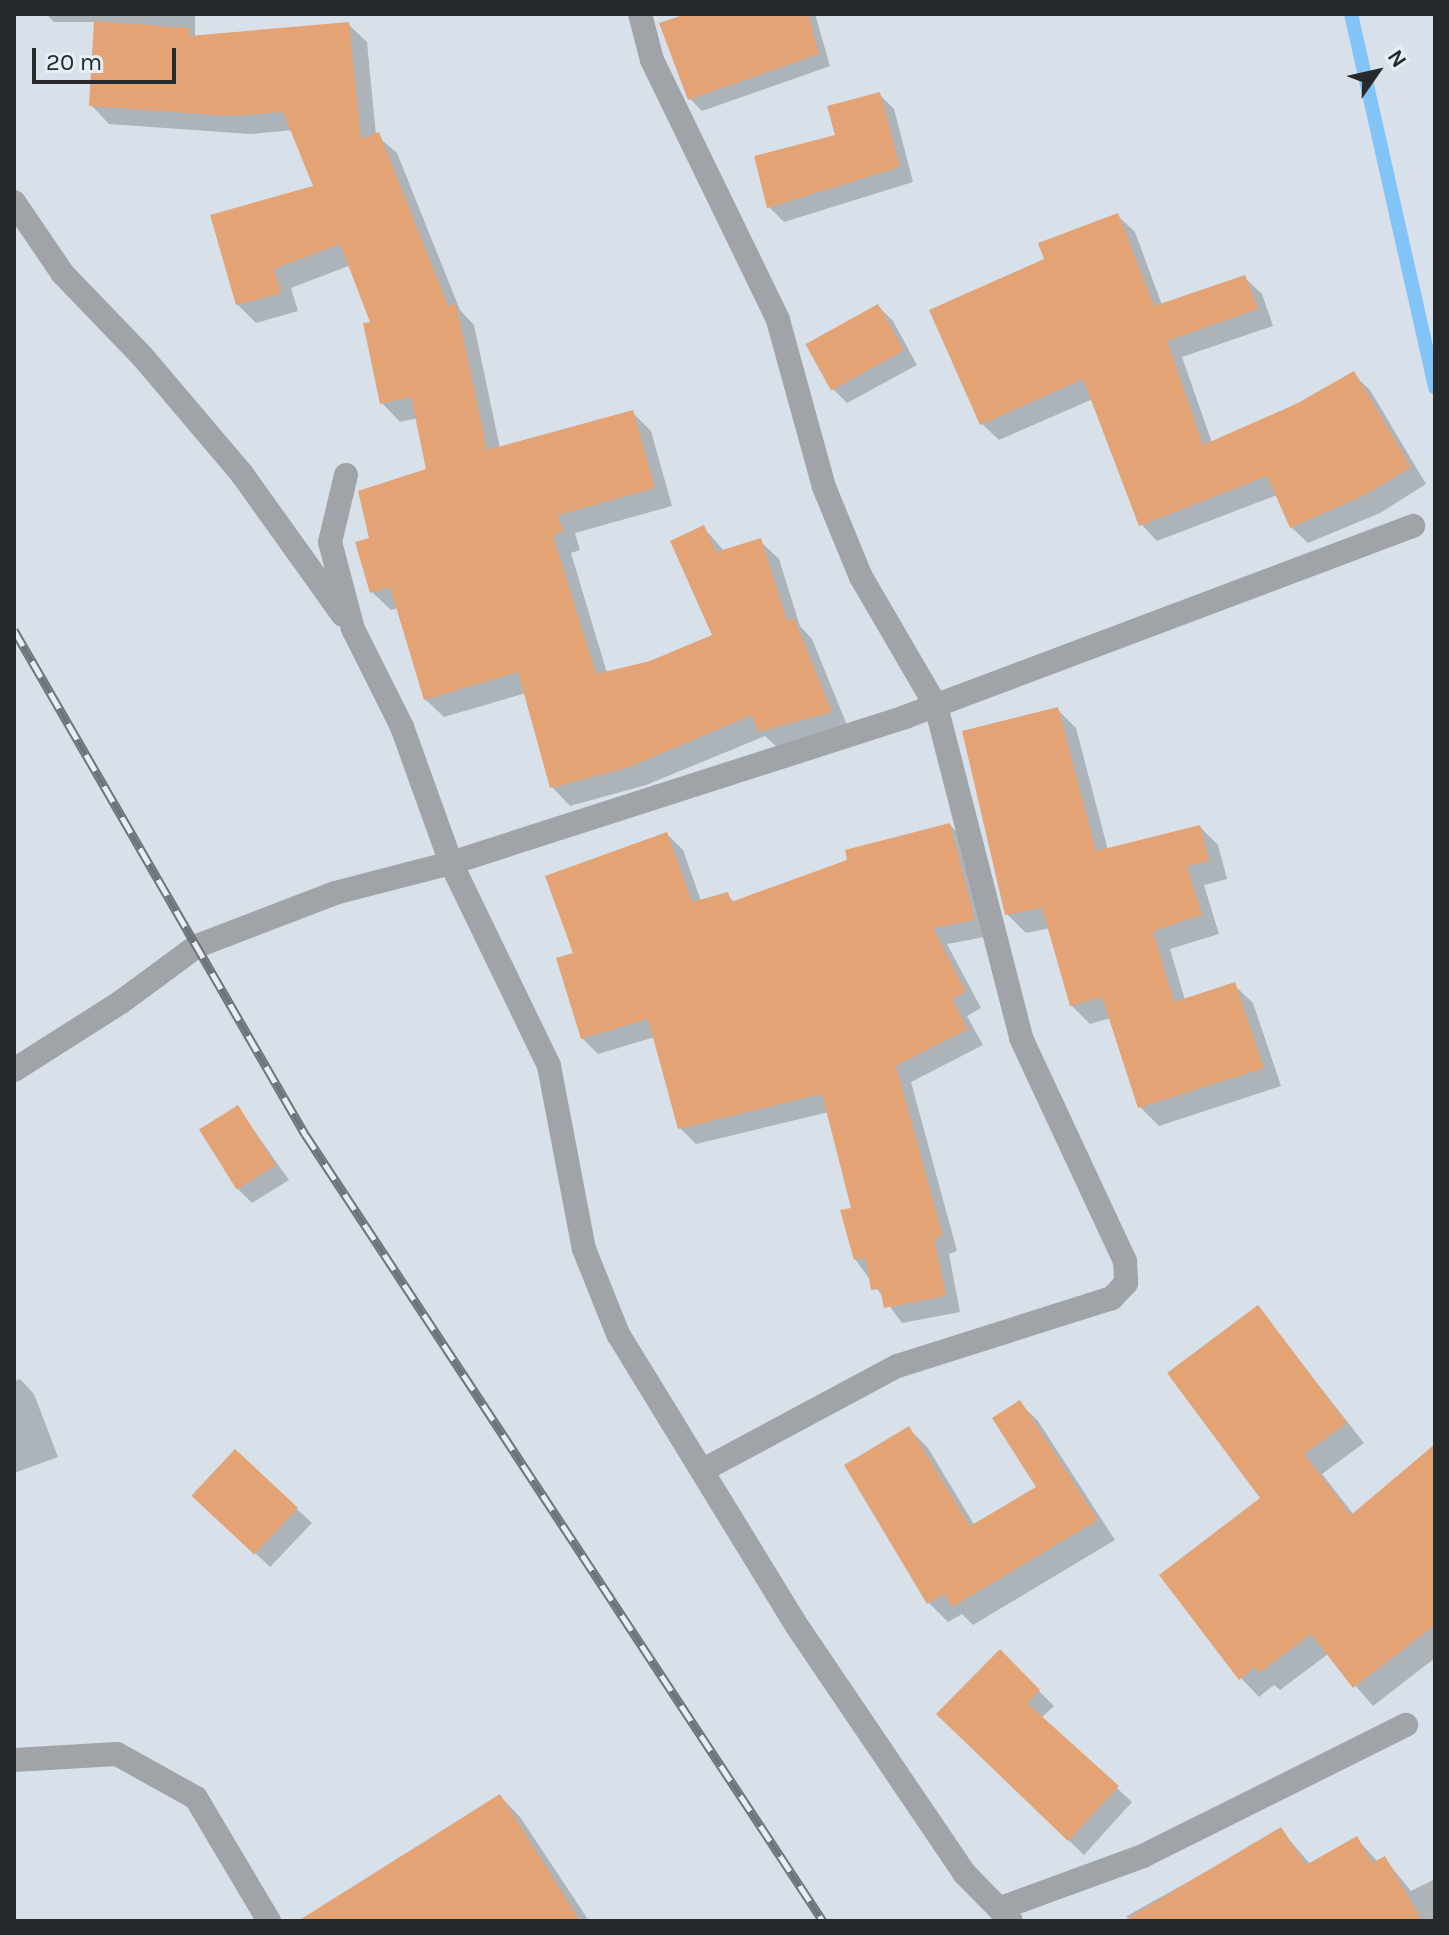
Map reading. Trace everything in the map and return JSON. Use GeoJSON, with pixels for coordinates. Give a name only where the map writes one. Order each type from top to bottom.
{"type":"FeatureCollection","features":[{"type":"Feature","properties":{"kind":"street"},"geometry":{"type":"LineString","coordinates":[[640,14],[652,60],[778,320],[824,487],[861,577],[936,706],[1021,1038],[1125,1261],[1126,1283],[1112,1298],[897,1366],[705,1469]]}},
{"type":"Feature","properties":{"kind":"street"},"geometry":{"type":"LineString","coordinates":[[14,202],[63,274],[142,356],[242,474],[353,629],[402,727],[451,863],[549,1066],[584,1249],[618,1334],[647,1388],[705,1469],[799,1629],[964,1873],[1006,1914],[1143,1856],[1406,1725]]}},
{"type":"Feature","properties":{"kind":"street"},"geometry":{"type":"LineString","coordinates":[[346,475],[330,542],[353,629]]}},
{"type":"Feature","properties":{"kind":"street"},"geometry":{"type":"LineString","coordinates":[[14,1070],[121,1002],[197,946],[335,893],[451,863],[936,706],[1413,526]]}},
{"type":"Feature","properties":{"kind":"street"},"geometry":{"type":"LineString","coordinates":[[14,1760],[117,1754],[196,1798],[269,1921]]}},
{"type":"Feature","properties":{"kind":"building"},"geometry":{"type":"Polygon","coordinates":[[[686,14],[808,14],[819,54],[688,100],[659,23],[686,14]]]}},
{"type":"Feature","properties":{"kind":"building"},"geometry":{"type":"Polygon","coordinates":[[[94,21],[189,28],[189,36],[349,22],[361,139],[379,132],[448,306],[456,304],[487,450],[633,410],[655,488],[558,515],[563,532],[553,535],[596,674],[650,661],[712,635],[670,541],[704,525],[716,552],[761,538],[787,621],[794,618],[832,712],[758,732],[752,715],[627,768],[550,788],[518,672],[424,700],[390,587],[370,593],[355,542],[369,538],[358,491],[426,469],[411,397],[380,404],[363,323],[370,322],[340,244],[274,269],[281,293],[236,305],[210,215],[313,186],[283,112],[231,116],[89,106],[94,21]]]}},
{"type":"Feature","properties":{"kind":"building"},"geometry":{"type":"Polygon","coordinates":[[[880,92],[900,167],[767,208],[754,156],[835,135],[827,106],[880,92]]]}},
{"type":"Feature","properties":{"kind":"building"},"geometry":{"type":"Polygon","coordinates":[[[1118,213],[1154,306],[1245,275],[1258,309],[1167,341],[1203,445],[1298,403],[1354,371],[1411,467],[1363,496],[1290,528],[1267,476],[1139,526],[1083,379],[980,425],[929,310],[1044,259],[1038,243],[1118,213]]]}},
{"type":"Feature","properties":{"kind":"building"},"geometry":{"type":"Polygon","coordinates":[[[878,304],[904,350],[831,391],[805,344],[878,304]]]}},
{"type":"Feature","properties":{"kind":"building"},"geometry":{"type":"Polygon","coordinates":[[[1058,707],[1096,851],[1200,825],[1209,861],[1187,866],[1202,915],[1153,931],[1174,1002],[1235,982],[1264,1068],[1138,1108],[1102,997],[1070,1006],[1042,908],[1005,915],[962,731],[1058,707]]]}},
{"type":"Feature","properties":{"kind":"building"},"geometry":{"type":"Polygon","coordinates":[[[950,823],[975,920],[933,928],[966,992],[952,999],[968,1029],[896,1066],[943,1236],[934,1238],[946,1296],[884,1308],[880,1289],[871,1290],[865,1257],[854,1260],[840,1210],[851,1208],[822,1094],[678,1129],[648,1019],[581,1039],[556,958],[573,953],[545,876],[667,832],[692,902],[728,892],[731,902],[847,860],[845,850],[950,823]]]}},
{"type":"Feature","properties":{"kind":"building"},"geometry":{"type":"Polygon","coordinates":[[[238,1105],[276,1165],[237,1190],[199,1129],[238,1105]]]}},
{"type":"Feature","properties":{"kind":"building"},"geometry":{"type":"Polygon","coordinates":[[[1258,1305],[1347,1423],[1304,1454],[1351,1515],[1435,1444],[1435,1625],[1353,1688],[1311,1634],[1259,1673],[1255,1667],[1239,1680],[1159,1575],[1260,1498],[1167,1373],[1258,1305]]]}},
{"type":"Feature","properties":{"kind":"building"},"geometry":{"type":"Polygon","coordinates":[[[1020,1400],[1098,1520],[952,1607],[944,1594],[927,1604],[844,1465],[909,1426],[970,1526],[1036,1487],[992,1418],[1020,1400]]]}},
{"type":"Feature","properties":{"kind":"building"},"geometry":{"type":"Polygon","coordinates":[[[235,1449],[298,1508],[254,1554],[191,1496],[235,1449]]]}},
{"type":"Feature","properties":{"kind":"building"},"geometry":{"type":"Polygon","coordinates":[[[1000,1649],[1040,1690],[1027,1703],[1119,1786],[1068,1841],[936,1714],[1000,1649]]]}},
{"type":"Feature","properties":{"kind":"building"},"geometry":{"type":"Polygon","coordinates":[[[500,1794],[580,1921],[298,1921],[500,1794]]]}},
{"type":"Feature","properties":{"kind":"building"},"geometry":{"type":"Polygon","coordinates":[[[1281,1827],[1306,1865],[1357,1836],[1372,1863],[1385,1856],[1422,1921],[1123,1921],[1281,1827]]]}},
{"type":"Feature","properties":{"kind":"waterway"},"geometry":{"type":"LineString","coordinates":[[1351,14],[1435,388]]}},
{"type":"Feature","properties":{"kind":"railway"},"geometry":{"type":"LineString","coordinates":[[14,630],[305,1134],[823,1921]]}}]}
